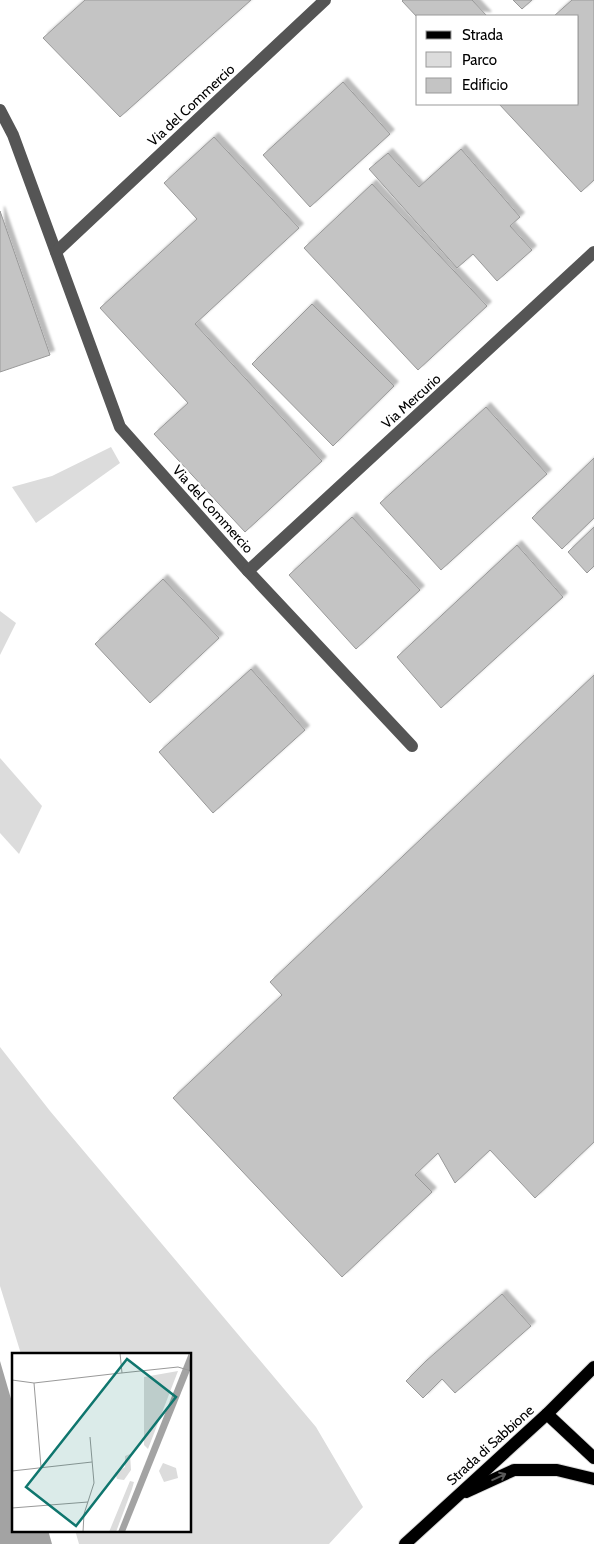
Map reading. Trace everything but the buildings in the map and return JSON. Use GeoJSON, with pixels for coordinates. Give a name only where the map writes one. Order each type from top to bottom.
{"type":"FeatureCollection","features":[{"type":"Feature","properties":{"kind":"main road","name":"Strada di Sabbione"},"geometry":{"type":"LineString","coordinates":[[406,1544],[547,1414],[594,1366]]}},
{"type":"Feature","properties":{"kind":"main road"},"geometry":{"type":"LineString","coordinates":[[547,1414],[594,1458]]}},
{"type":"Feature","properties":{"kind":"main road"},"geometry":{"type":"LineString","coordinates":[[455,1498],[514,1470],[557,1470],[594,1479]]}},
{"type":"Feature","properties":{"kind":"street","name":"Via del Commercio"},"geometry":{"type":"LineString","coordinates":[[56,252],[325,0]]}},
{"type":"Feature","properties":{"kind":"street","name":"Via del Commercio"},"geometry":{"type":"LineString","coordinates":[[0,110],[13,135],[120,427],[248,571],[412,746]]}},
{"type":"Feature","properties":{"kind":"street","name":"Via Mercurio"},"geometry":{"type":"LineString","coordinates":[[248,571],[594,252]]}},
{"type":"Feature","properties":{"kind":"green space"},"geometry":{"type":"Polygon","coordinates":[[[111,447],[120,463],[36,523],[12,487],[52,476],[111,447]]]}},
{"type":"Feature","properties":{"kind":"green space"},"geometry":{"type":"Polygon","coordinates":[[[0,611],[16,623],[0,655],[0,611]]]}},
{"type":"Feature","properties":{"kind":"green space"},"geometry":{"type":"Polygon","coordinates":[[[0,758],[42,806],[19,854],[0,833],[0,758]]]}},
{"type":"Feature","properties":{"kind":"green space"},"geometry":{"type":"Polygon","coordinates":[[[0,1047],[50,1111],[316,1427],[363,1507],[329,1544],[79,1544],[76,1532],[191,1532],[191,1353],[21,1353],[0,1286],[0,1047]]]}},
{"type":"Feature","properties":{"kind":"shaded area"},"geometry":{"type":"Polygon","coordinates":[[[0,1361],[12,1402],[12,1532],[49,1532],[52,1544],[0,1544],[0,1361]]]}}]}
